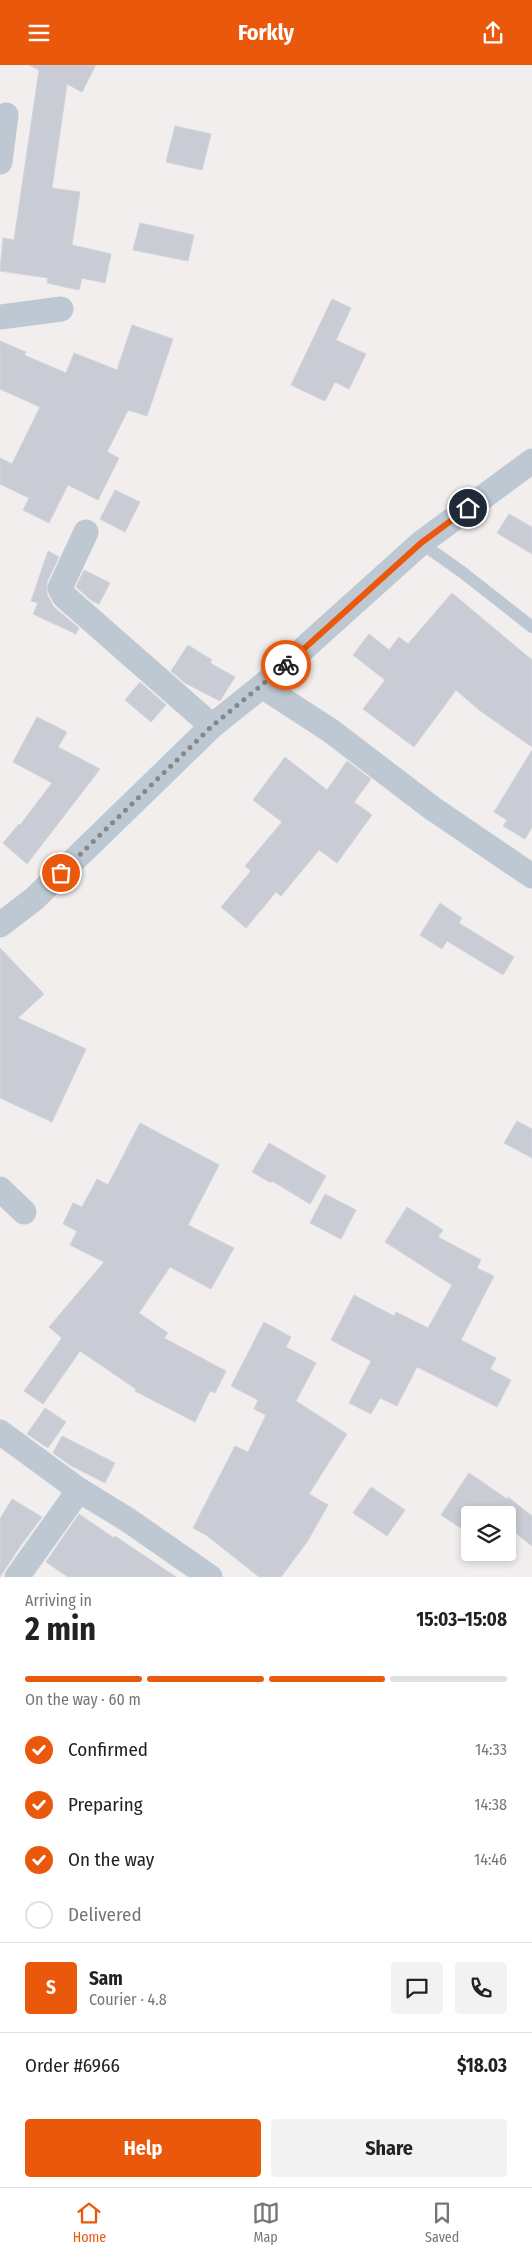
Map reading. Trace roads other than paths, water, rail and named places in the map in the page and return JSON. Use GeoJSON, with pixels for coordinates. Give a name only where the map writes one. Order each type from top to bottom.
{"type":"FeatureCollection","features":[{"type":"Feature","properties":{"kind":"street"},"geometry":{"type":"LineString","coordinates":[[0,162],[6,115]]}},
{"type":"Feature","properties":{"kind":"street"},"geometry":{"type":"LineString","coordinates":[[0,317],[61,309]]}},
{"type":"Feature","properties":{"kind":"street"},"geometry":{"type":"LineString","coordinates":[[0,925],[34,899],[212,726],[262,686],[421,543],[532,461]]}},
{"type":"Feature","properties":{"kind":"street"},"geometry":{"type":"LineString","coordinates":[[86,532],[60,588],[64,596],[212,726]]}},
{"type":"Feature","properties":{"kind":"street"},"geometry":{"type":"LineString","coordinates":[[262,686],[331,731],[432,808],[532,876]]}},
{"type":"Feature","properties":{"kind":"street"},"geometry":{"type":"LineString","coordinates":[[0,1189],[24,1212]]}},
{"type":"Feature","properties":{"kind":"street"},"geometry":{"type":"LineString","coordinates":[[0,1432],[79,1490],[128,1520],[210,1577]]}},
{"type":"Feature","properties":{"kind":"street"},"geometry":{"type":"LineString","coordinates":[[17,1577],[79,1490]]}},
{"type":"Feature","properties":{"kind":"lane"},"geometry":{"type":"LineString","coordinates":[[421,543],[462,572],[532,627]]}}]}
